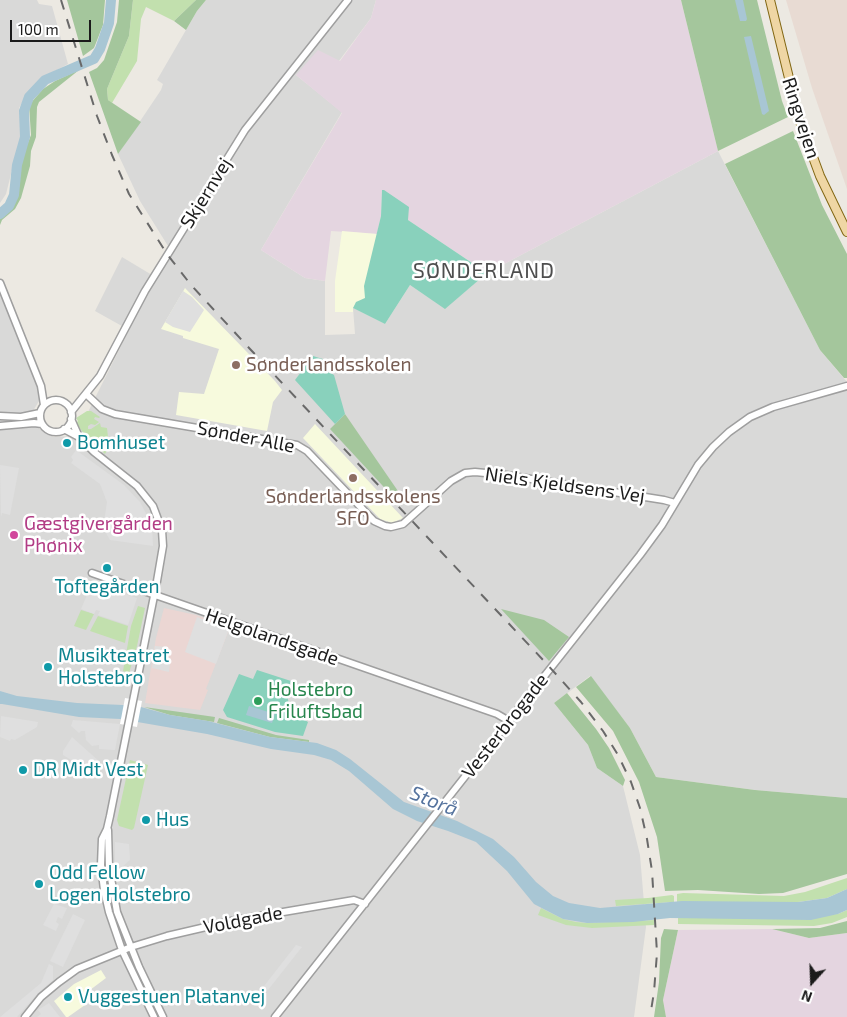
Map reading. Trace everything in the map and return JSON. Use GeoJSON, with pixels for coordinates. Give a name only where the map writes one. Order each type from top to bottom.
{"type":"FeatureCollection","features":[{"type":"Feature","properties":{"kind":"main road","name":"Ringvejen"},"geometry":{"type":"LineString","coordinates":[[770,0],[799,119],[820,176],[847,232]]}},
{"type":"Feature","properties":{"kind":"street","name":"Skjernvej"},"geometry":{"type":"LineString","coordinates":[[71,418],[84,396],[100,376],[145,290],[245,130],[348,0]]}},
{"type":"Feature","properties":{"kind":"street"},"geometry":{"type":"LineString","coordinates":[[0,283],[41,386],[45,404]]}},
{"type":"Feature","properties":{"kind":"street"},"geometry":{"type":"LineString","coordinates":[[41,386],[55,400],[66,403],[84,396]]}},
{"type":"Feature","properties":{"kind":"street","name":"Vesterbrogade"},"geometry":{"type":"LineString","coordinates":[[275,1017],[640,555],[662,525],[698,464],[713,446],[750,417],[773,407],[847,386]]}},
{"type":"Feature","properties":{"kind":"street","name":"Sønder Alle"},"geometry":{"type":"LineString","coordinates":[[84,396],[102,409],[115,414],[296,445],[307,451],[379,524],[391,527],[397,526],[410,518]]}},
{"type":"Feature","properties":{"kind":"street"},"geometry":{"type":"LineString","coordinates":[[55,400],[45,404],[40,413],[42,424],[54,432],[64,429],[71,418]]}},
{"type":"Feature","properties":{"kind":"street"},"geometry":{"type":"LineString","coordinates":[[66,403],[79,437]]}},
{"type":"Feature","properties":{"kind":"street"},"geometry":{"type":"LineString","coordinates":[[0,418],[21,417],[40,413]]}},
{"type":"Feature","properties":{"kind":"street"},"geometry":{"type":"LineString","coordinates":[[0,426],[42,424]]}},
{"type":"Feature","properties":{"kind":"street"},"geometry":{"type":"LineString","coordinates":[[64,429],[79,437],[94,452],[137,486],[148,498],[162,530],[163,546],[154,596],[107,829],[102,839],[101,866],[109,912],[122,950],[154,1017]]}},
{"type":"Feature","properties":{"kind":"street","name":"Niels Kjeldsens Vej"},"geometry":{"type":"LineString","coordinates":[[410,518],[451,481],[465,473],[475,472],[506,475],[675,503]]}},
{"type":"Feature","properties":{"kind":"street","name":"Helgolandsgade"},"geometry":{"type":"LineString","coordinates":[[92,573],[497,714],[509,721]]}},
{"type":"Feature","properties":{"kind":"street"},"geometry":{"type":"LineString","coordinates":[[107,829],[109,867],[117,912],[163,1017]]}},
{"type":"Feature","properties":{"kind":"street","name":"Voldgade"},"geometry":{"type":"LineString","coordinates":[[25,1017],[41,997],[78,969],[131,947],[167,936],[236,920],[354,900],[365,904]]}},
{"type":"Feature","properties":{"kind":"shaded area"},"geometry":{"type":"Polygon","coordinates":[[[0,0],[37,0],[39,4],[52,6],[68,64],[42,78],[29,91],[19,108],[22,135],[6,194],[0,203],[0,0]]]}},
{"type":"Feature","properties":{"kind":"shaded area"},"geometry":{"type":"Polygon","coordinates":[[[206,0],[376,0],[371,18],[339,61],[296,75],[342,112],[261,250],[305,278],[325,281],[325,335],[355,334],[353,308],[385,324],[410,285],[445,308],[487,273],[718,151],[820,350],[847,382],[847,798],[755,790],[656,777],[630,728],[590,676],[554,703],[588,745],[597,768],[623,786],[640,855],[646,927],[634,1017],[0,1017],[0,291],[42,396],[33,411],[37,427],[53,437],[72,436],[80,428],[129,330],[95,311],[122,257],[157,278],[173,254],[140,201],[118,154],[161,90],[163,84],[157,80],[197,11],[206,0]]]}},
{"type":"Feature","properties":{"kind":"shaded area"},"geometry":{"type":"Polygon","coordinates":[[[376,0],[681,0],[718,151],[487,273],[408,220],[382,191],[381,216],[377,234],[331,231],[325,281],[305,278],[261,250],[342,113],[296,75],[318,50],[340,61],[371,18],[376,0]]]}},
{"type":"Feature","properties":{"kind":"shaded area"},"geometry":{"type":"Polygon","coordinates":[[[786,0],[847,0],[847,189],[812,88],[786,0]]]}},
{"type":"Feature","properties":{"kind":"shaded area"},"geometry":{"type":"Polygon","coordinates":[[[342,231],[377,234],[365,286],[365,298],[353,308],[353,312],[335,312],[335,281],[342,231]]]}},
{"type":"Feature","properties":{"kind":"shaded area","name":"Sønderlandsskolen"},"geometry":{"type":"Polygon","coordinates":[[[185,288],[282,390],[273,402],[267,431],[176,415],[179,392],[204,394],[219,349],[161,329],[185,288]]]}},
{"type":"Feature","properties":{"kind":"shaded area"},"geometry":{"type":"Polygon","coordinates":[[[183,291],[192,297],[204,310],[190,332],[173,327],[165,322],[183,291]]]}},
{"type":"Feature","properties":{"kind":"shaded area","name":"Sønderlandsskolens SFO"},"geometry":{"type":"Polygon","coordinates":[[[315,424],[403,518],[392,523],[380,519],[303,438],[315,424]]]}},
{"type":"Feature","properties":{"kind":"shaded area"},"geometry":{"type":"Polygon","coordinates":[[[76,450],[124,485],[140,502],[152,525],[153,546],[110,540],[103,528],[107,502],[100,484],[71,463],[73,460],[71,457],[76,450]]]}},
{"type":"Feature","properties":{"kind":"shaded area"},"geometry":{"type":"Polygon","coordinates":[[[0,465],[19,468],[10,515],[2,513],[1,517],[0,465]]]}},
{"type":"Feature","properties":{"kind":"shaded area"},"geometry":{"type":"Polygon","coordinates":[[[92,583],[137,598],[128,625],[98,615],[100,611],[96,610],[94,614],[81,609],[92,583]]]}},
{"type":"Feature","properties":{"kind":"shaded area"},"geometry":{"type":"Polygon","coordinates":[[[164,608],[196,615],[230,627],[200,710],[145,703],[156,638],[164,608]]]}},
{"type":"Feature","properties":{"kind":"shaded area"},"geometry":{"type":"Polygon","coordinates":[[[197,617],[229,629],[216,664],[185,652],[197,617]]]}},
{"type":"Feature","properties":{"kind":"shaded area"},"geometry":{"type":"Polygon","coordinates":[[[155,646],[167,647],[162,660],[170,664],[169,672],[152,668],[155,646]]]}},
{"type":"Feature","properties":{"kind":"shaded area"},"geometry":{"type":"Polygon","coordinates":[[[1,716],[38,722],[37,727],[10,741],[0,737],[1,716]]]}},
{"type":"Feature","properties":{"kind":"shaded area"},"geometry":{"type":"Polygon","coordinates":[[[73,720],[120,724],[115,750],[99,749],[99,745],[92,746],[86,740],[85,731],[79,733],[71,726],[73,720]]]}},
{"type":"Feature","properties":{"kind":"shaded area"},"geometry":{"type":"Polygon","coordinates":[[[72,737],[100,762],[94,774],[63,755],[63,751],[72,737]]]}},
{"type":"Feature","properties":{"kind":"shaded area"},"geometry":{"type":"Polygon","coordinates":[[[115,842],[129,844],[130,860],[120,869],[115,869],[115,842]]]}},
{"type":"Feature","properties":{"kind":"shaded area"},"geometry":{"type":"Polygon","coordinates":[[[54,904],[67,908],[62,919],[58,917],[56,922],[59,924],[56,931],[43,925],[54,904]]]}},
{"type":"Feature","properties":{"kind":"shaded area"},"geometry":{"type":"Polygon","coordinates":[[[73,914],[85,920],[63,967],[50,961],[73,914]]]}},
{"type":"Feature","properties":{"kind":"shaded area"},"geometry":{"type":"Polygon","coordinates":[[[772,929],[809,938],[847,933],[847,1017],[666,1017],[663,1000],[678,930],[772,929]]]}},
{"type":"Feature","properties":{"kind":"shaded area"},"geometry":{"type":"Polygon","coordinates":[[[296,945],[302,947],[268,990],[264,986],[296,945]]]}},
{"type":"Feature","properties":{"kind":"shaded area"},"geometry":{"type":"Polygon","coordinates":[[[49,964],[53,966],[53,980],[38,993],[17,1017],[0,1017],[41,983],[49,964]]]}},
{"type":"Feature","properties":{"kind":"shaded area"},"geometry":{"type":"Polygon","coordinates":[[[101,970],[106,978],[90,990],[92,993],[85,999],[85,1005],[66,1017],[54,1001],[74,984],[101,970]]]}},
{"type":"Feature","properties":{"kind":"shaded area"},"geometry":{"type":"Polygon","coordinates":[[[49,1003],[60,1017],[37,1017],[41,1014],[38,1010],[49,1003]]]}},
{"type":"Feature","properties":{"kind":"green space"},"geometry":{"type":"Polygon","coordinates":[[[67,0],[105,0],[103,25],[94,48],[83,56],[67,0]]]}},
{"type":"Feature","properties":{"kind":"green space"},"geometry":{"type":"Polygon","coordinates":[[[119,0],[133,0],[129,36],[107,89],[108,100],[141,122],[118,154],[89,72],[97,68],[104,60],[117,22],[119,0]]]}},
{"type":"Feature","properties":{"kind":"green space"},"geometry":{"type":"Polygon","coordinates":[[[133,0],[196,0],[174,21],[146,7],[141,19],[137,61],[112,103],[108,100],[107,89],[129,36],[133,0]]]}},
{"type":"Feature","properties":{"kind":"green space"},"geometry":{"type":"Polygon","coordinates":[[[196,0],[206,0],[186,30],[174,21],[196,0]]]}},
{"type":"Feature","properties":{"kind":"green space"},"geometry":{"type":"Polygon","coordinates":[[[681,0],[757,0],[782,101],[788,117],[718,151],[681,0]]]}},
{"type":"Feature","properties":{"kind":"green space"},"geometry":{"type":"Polygon","coordinates":[[[79,70],[39,102],[37,107],[36,137],[31,151],[30,166],[21,198],[15,209],[2,220],[0,225],[0,219],[12,207],[18,195],[20,163],[31,135],[29,105],[43,89],[79,70]]]}},
{"type":"Feature","properties":{"kind":"green space"},"geometry":{"type":"Polygon","coordinates":[[[793,131],[822,205],[847,254],[847,378],[844,378],[820,350],[725,164],[793,131]]]}},
{"type":"Feature","properties":{"kind":"green space"},"geometry":{"type":"Polygon","coordinates":[[[382,190],[409,207],[408,220],[487,273],[445,309],[410,285],[385,324],[353,308],[356,302],[365,298],[364,286],[381,216],[382,190]]]}},
{"type":"Feature","properties":{"kind":"green space"},"geometry":{"type":"Polygon","coordinates":[[[313,356],[326,360],[329,372],[334,375],[345,414],[335,424],[295,380],[313,356]]]}},
{"type":"Feature","properties":{"kind":"green space"},"geometry":{"type":"Polygon","coordinates":[[[87,411],[91,411],[100,417],[95,417],[94,419],[99,422],[95,425],[91,424],[88,426],[88,429],[100,423],[101,427],[107,428],[108,437],[115,439],[113,445],[110,445],[105,454],[85,435],[76,423],[78,421],[76,418],[87,411]]]}},
{"type":"Feature","properties":{"kind":"green space"},"geometry":{"type":"Polygon","coordinates":[[[345,414],[400,494],[395,499],[330,429],[345,414]]]}},
{"type":"Feature","properties":{"kind":"green space"},"geometry":{"type":"Polygon","coordinates":[[[138,606],[145,608],[129,673],[123,671],[131,626],[138,606]]]}},
{"type":"Feature","properties":{"kind":"green space"},"geometry":{"type":"Polygon","coordinates":[[[501,609],[544,620],[569,637],[549,661],[501,609]]]}},
{"type":"Feature","properties":{"kind":"green space"},"geometry":{"type":"Polygon","coordinates":[[[81,610],[94,614],[86,630],[74,626],[81,610]]]}},
{"type":"Feature","properties":{"kind":"green space"},"geometry":{"type":"Polygon","coordinates":[[[98,616],[128,626],[125,643],[90,631],[98,616]]]}},
{"type":"Feature","properties":{"kind":"green space","name":"Holstebro Friluftsbad"},"geometry":{"type":"Polygon","coordinates":[[[257,670],[291,681],[287,695],[289,704],[295,714],[308,722],[303,736],[275,732],[227,717],[223,710],[239,674],[253,679],[257,670]]]}},
{"type":"Feature","properties":{"kind":"green space"},"geometry":{"type":"Polygon","coordinates":[[[591,676],[630,728],[656,777],[755,790],[847,798],[847,874],[783,893],[759,894],[698,890],[665,891],[657,837],[639,782],[613,731],[576,687],[591,676]]]}},
{"type":"Feature","properties":{"kind":"green space"},"geometry":{"type":"Polygon","coordinates":[[[567,693],[609,748],[625,780],[623,786],[597,768],[588,745],[554,703],[567,693]]]}},
{"type":"Feature","properties":{"kind":"green space"},"geometry":{"type":"Polygon","coordinates":[[[144,707],[215,717],[214,722],[170,715],[144,707]]]}},
{"type":"Feature","properties":{"kind":"green space"},"geometry":{"type":"Polygon","coordinates":[[[219,718],[276,735],[309,740],[309,742],[270,737],[217,723],[219,718]]]}},
{"type":"Feature","properties":{"kind":"green space"},"geometry":{"type":"Polygon","coordinates":[[[130,760],[148,765],[132,830],[119,826],[117,820],[130,760]]]}},
{"type":"Feature","properties":{"kind":"green space"},"geometry":{"type":"Polygon","coordinates":[[[847,878],[847,889],[827,898],[798,902],[677,902],[677,894],[683,893],[784,896],[805,892],[847,878]]]}},
{"type":"Feature","properties":{"kind":"green space"},"geometry":{"type":"Polygon","coordinates":[[[674,896],[674,902],[616,906],[615,900],[648,898],[674,896]]]}},
{"type":"Feature","properties":{"kind":"green space"},"geometry":{"type":"Polygon","coordinates":[[[541,908],[563,919],[576,922],[654,920],[654,925],[592,928],[566,925],[538,915],[541,908]]]}},
{"type":"Feature","properties":{"kind":"green space"},"geometry":{"type":"Polygon","coordinates":[[[847,910],[847,917],[832,923],[814,926],[678,924],[678,918],[838,914],[847,910]]]}},
{"type":"Feature","properties":{"kind":"green space"},"geometry":{"type":"Polygon","coordinates":[[[847,921],[847,933],[809,938],[772,929],[820,928],[847,921]]]}},
{"type":"Feature","properties":{"kind":"green space"},"geometry":{"type":"Polygon","coordinates":[[[664,929],[678,930],[663,1000],[666,1017],[654,1017],[659,982],[661,938],[664,929]]]}},
{"type":"Feature","properties":{"kind":"water"},"geometry":{"type":"Polygon","coordinates":[[[735,0],[743,0],[746,21],[740,21],[735,0]]]}},
{"type":"Feature","properties":{"kind":"water"},"geometry":{"type":"Polygon","coordinates":[[[751,36],[769,111],[764,115],[762,114],[744,37],[751,36]]]}},
{"type":"Feature","properties":{"kind":"water"},"geometry":{"type":"Polygon","coordinates":[[[0,691],[17,696],[77,703],[141,707],[170,715],[208,721],[270,737],[317,743],[336,750],[404,802],[457,821],[493,839],[514,857],[536,882],[553,896],[569,903],[600,908],[682,901],[798,902],[827,898],[847,889],[847,910],[811,920],[670,918],[633,922],[587,923],[563,919],[534,904],[507,871],[476,842],[417,821],[393,809],[349,771],[331,760],[314,755],[271,749],[207,734],[120,719],[79,717],[0,704],[0,691]]]}},
{"type":"Feature","properties":{"kind":"water"},"geometry":{"type":"Polygon","coordinates":[[[249,706],[275,714],[272,723],[246,715],[249,706]]]}},
{"type":"Feature","properties":{"kind":"pier"},"geometry":{"type":"Polygon","coordinates":[[[125,698],[142,701],[137,727],[120,724],[125,698]]]}},
{"type":"Feature","properties":{"kind":"waterway"},"geometry":{"type":"LineString","coordinates":[[0,214],[9,206],[14,195],[17,165],[25,137],[24,111],[29,97],[45,80],[94,59],[100,49],[109,23],[111,0]]}},
{"type":"Feature","properties":{"kind":"railway"},"geometry":{"type":"LineString","coordinates":[[61,0],[97,116],[112,155],[129,194],[167,254],[191,285],[250,349],[545,662],[581,702],[618,755],[631,782],[640,808],[652,871],[657,953],[650,1017]]}},
{"type":"Feature","properties":{"kind":"place","name":"Sønderlandsskolen"},"geometry":{"type":"Point","coordinates":[236,365]}},
{"type":"Feature","properties":{"kind":"place","name":"Bomhuset"},"geometry":{"type":"Point","coordinates":[67,443]}},
{"type":"Feature","properties":{"kind":"place","name":"Sønderlandsskolens SFO"},"geometry":{"type":"Point","coordinates":[353,478]}},
{"type":"Feature","properties":{"kind":"place","name":"Gæstgivergården Phønix"},"geometry":{"type":"Point","coordinates":[14,535]}},
{"type":"Feature","properties":{"kind":"place","name":"Toftegården"},"geometry":{"type":"Point","coordinates":[107,568]}},
{"type":"Feature","properties":{"kind":"place","name":"Musikteatret Holstebro"},"geometry":{"type":"Point","coordinates":[48,667]}},
{"type":"Feature","properties":{"kind":"place","name":"Holstebro Friluftsbad"},"geometry":{"type":"Point","coordinates":[258,701]}},
{"type":"Feature","properties":{"kind":"place","name":"DR Midt Vest"},"geometry":{"type":"Point","coordinates":[23,770]}},
{"type":"Feature","properties":{"kind":"place","name":"Hus"},"geometry":{"type":"Point","coordinates":[146,820]}},
{"type":"Feature","properties":{"kind":"place","name":"Odd Fellow Logen Holstebro"},"geometry":{"type":"Point","coordinates":[39,884]}},
{"type":"Feature","properties":{"kind":"place","name":"Vuggestuen Platanvej"},"geometry":{"type":"Point","coordinates":[68,997]}},
{"type":"Feature","properties":{"kind":"district","name":"SØNDERLAND"},"geometry":{"type":"Point","coordinates":[484,271]}},
{"type":"Feature","properties":{"kind":"water label","name":"Storå"},"geometry":{"type":"Point","coordinates":[434,801]}}]}
